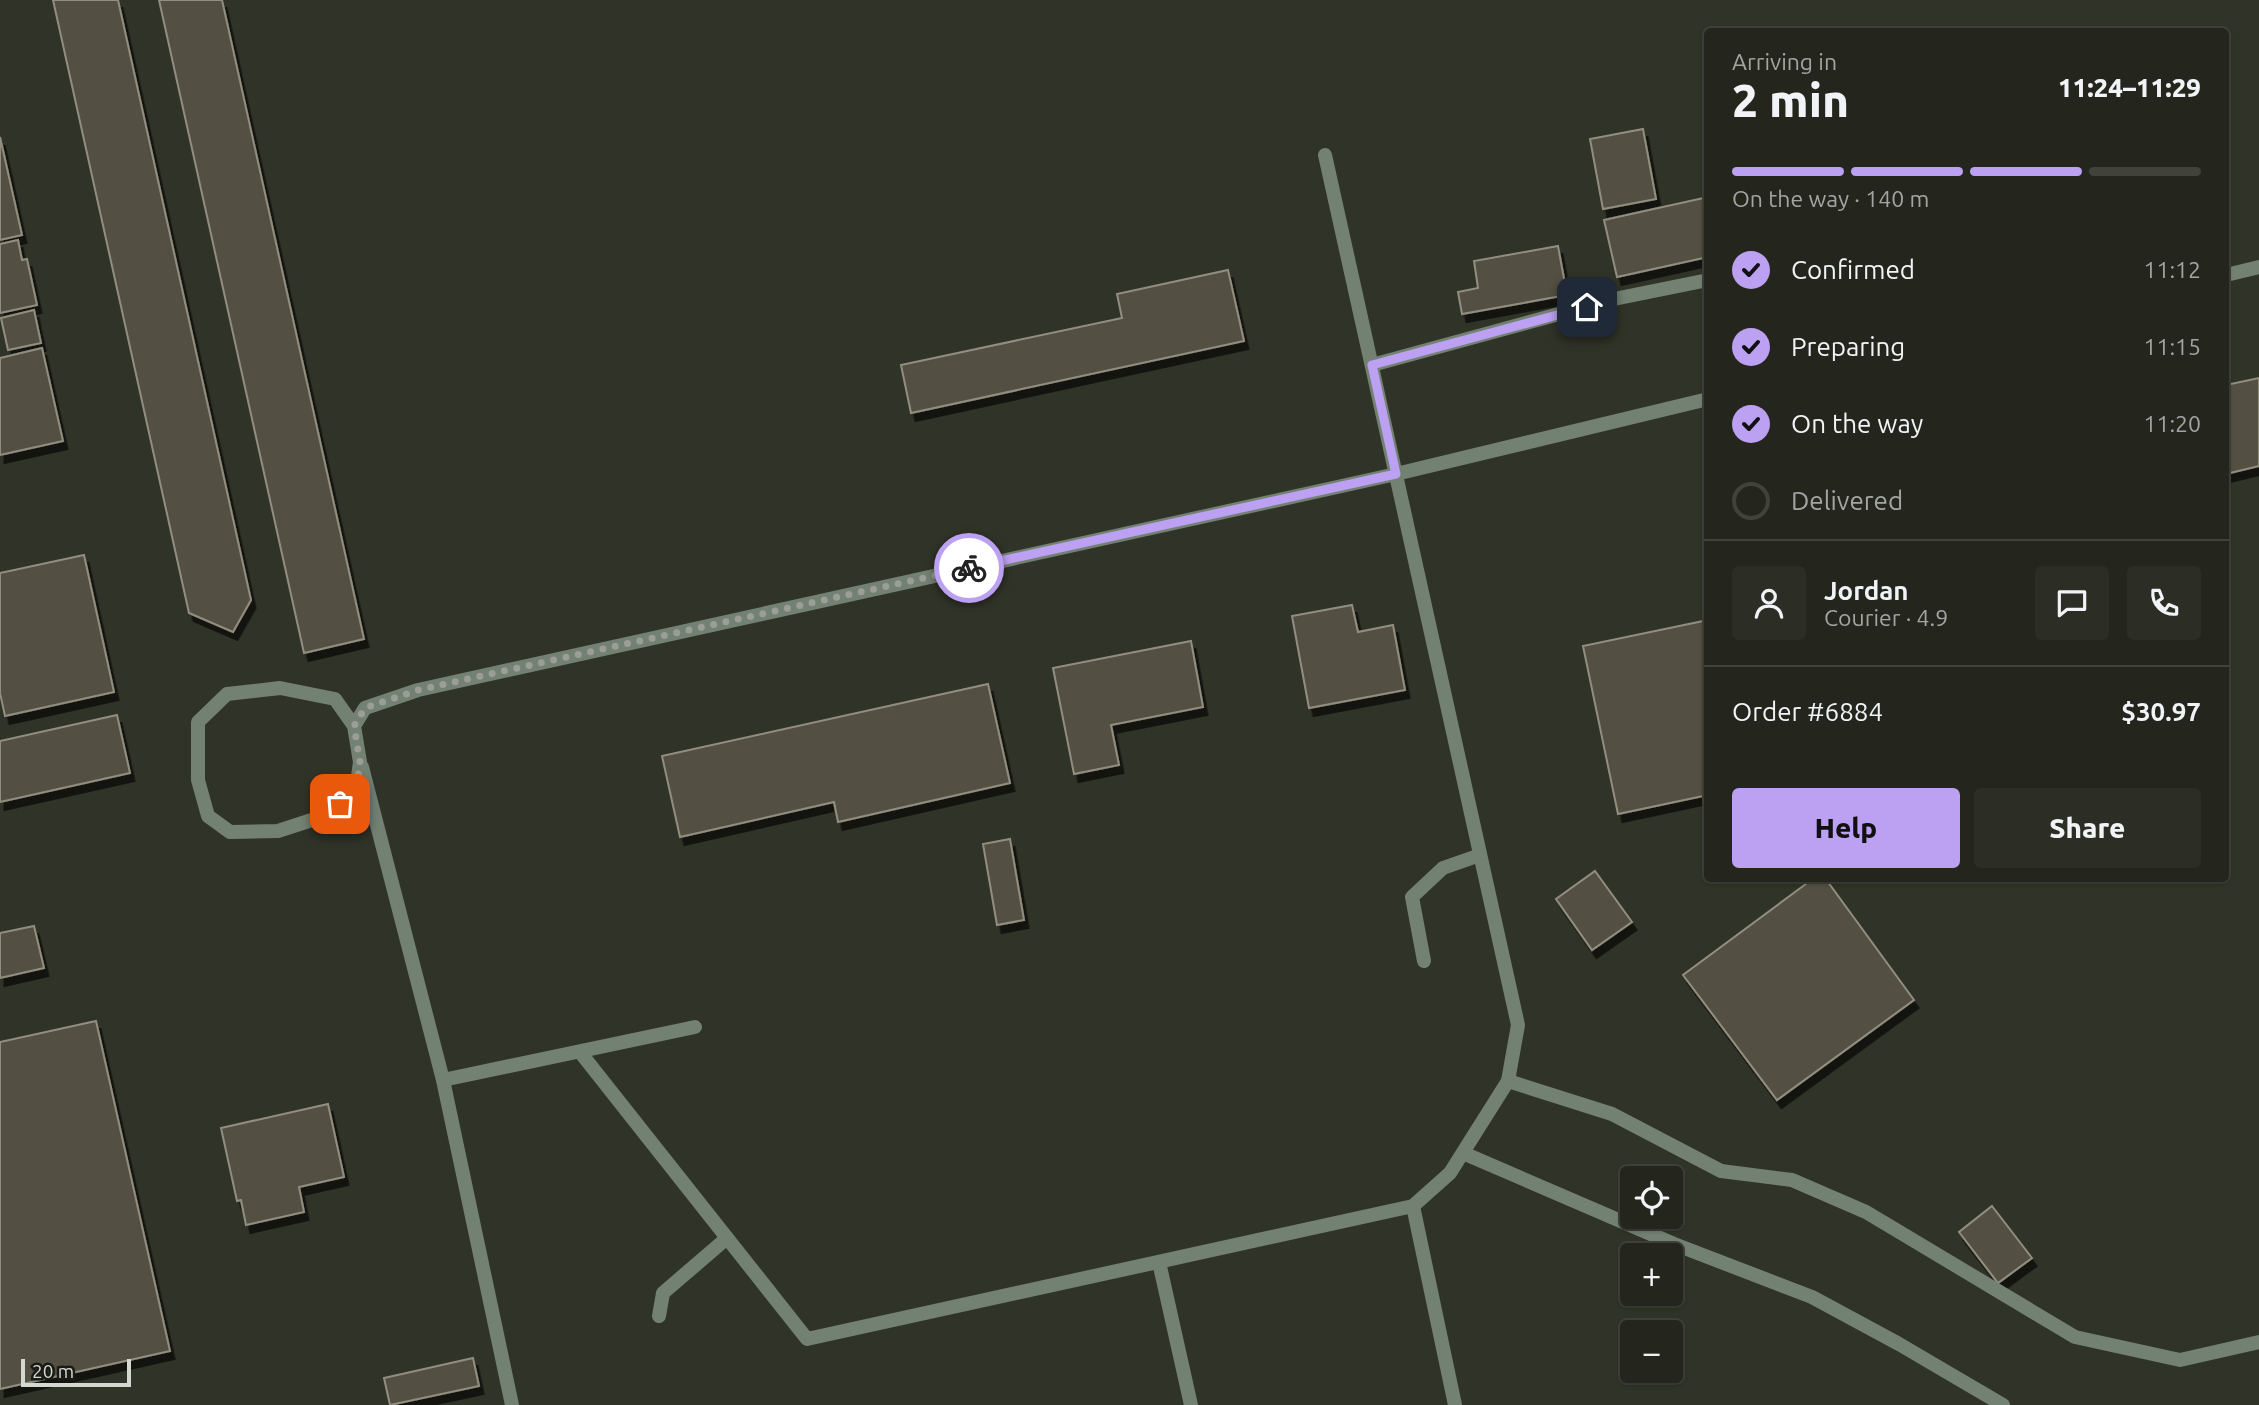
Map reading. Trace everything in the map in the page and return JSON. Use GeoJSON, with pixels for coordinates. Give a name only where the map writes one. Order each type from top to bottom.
{"type":"FeatureCollection","features":[{"type":"Feature","properties":{"kind":"lane"},"geometry":{"type":"LineString","coordinates":[[580,1052],[807,1339],[1413,1206],[1450,1173],[1508,1080],[1518,1026],[1325,155]]}},
{"type":"Feature","properties":{"kind":"lane"},"geometry":{"type":"LineString","coordinates":[[2229,274],[2259,267]]}},
{"type":"Feature","properties":{"kind":"lane"},"geometry":{"type":"LineString","coordinates":[[1372,365],[1614,299],[1704,281]]}},
{"type":"Feature","properties":{"kind":"lane"},"geometry":{"type":"LineString","coordinates":[[354,726],[365,708],[418,690],[1396,474],[1704,400]]}},
{"type":"Feature","properties":{"kind":"lane"},"geometry":{"type":"LineString","coordinates":[[360,762],[356,791],[324,816],[278,831],[230,832],[208,816],[198,780],[198,722],[227,694],[280,688],[335,699],[354,726],[360,762],[443,1080],[512,1405]]}},
{"type":"Feature","properties":{"kind":"lane"},"geometry":{"type":"LineString","coordinates":[[1424,961],[1412,897],[1443,868],[1480,855]]}},
{"type":"Feature","properties":{"kind":"lane"},"geometry":{"type":"LineString","coordinates":[[443,1080],[695,1027]]}},
{"type":"Feature","properties":{"kind":"lane"},"geometry":{"type":"LineString","coordinates":[[1508,1080],[1612,1114],[1721,1171],[1792,1180],[1866,1212],[2075,1337],[2180,1360],[2259,1342]]}},
{"type":"Feature","properties":{"kind":"lane"},"geometry":{"type":"LineString","coordinates":[[1463,1153],[1674,1244],[1812,1297],[1899,1343],[2003,1405]]}},
{"type":"Feature","properties":{"kind":"lane"},"geometry":{"type":"LineString","coordinates":[[1413,1206],[1455,1405]]}},
{"type":"Feature","properties":{"kind":"lane"},"geometry":{"type":"LineString","coordinates":[[659,1316],[663,1293],[727,1238]]}},
{"type":"Feature","properties":{"kind":"lane"},"geometry":{"type":"LineString","coordinates":[[1159,1262],[1191,1405]]}},
{"type":"Feature","properties":{"kind":"building"},"geometry":{"type":"Polygon","coordinates":[[[53,0],[118,0],[251,600],[233,632],[189,613],[53,0]]]}},
{"type":"Feature","properties":{"kind":"building"},"geometry":{"type":"Polygon","coordinates":[[[159,0],[222,0],[364,639],[304,653],[159,0]]]}},
{"type":"Feature","properties":{"kind":"building"},"geometry":{"type":"Polygon","coordinates":[[[1643,129],[1656,199],[1603,209],[1590,139],[1643,129]]]}},
{"type":"Feature","properties":{"kind":"building"},"geometry":{"type":"Polygon","coordinates":[[[0,137],[22,235],[0,240],[0,137]]]}},
{"type":"Feature","properties":{"kind":"building"},"geometry":{"type":"Polygon","coordinates":[[[1704,198],[1704,258],[1617,277],[1604,220],[1704,198]]]}},
{"type":"Feature","properties":{"kind":"building"},"geometry":{"type":"Polygon","coordinates":[[[18,240],[22,260],[27,259],[37,305],[0,313],[0,244],[18,240]]]}},
{"type":"Feature","properties":{"kind":"building"},"geometry":{"type":"Polygon","coordinates":[[[1558,246],[1567,295],[1462,314],[1458,292],[1478,288],[1474,261],[1558,246]]]}},
{"type":"Feature","properties":{"kind":"building"},"geometry":{"type":"Polygon","coordinates":[[[1228,270],[1244,341],[911,413],[901,365],[1122,318],[1117,294],[1228,270]]]}},
{"type":"Feature","properties":{"kind":"building"},"geometry":{"type":"Polygon","coordinates":[[[34,310],[41,343],[8,350],[1,318],[34,310]]]}},
{"type":"Feature","properties":{"kind":"building"},"geometry":{"type":"Polygon","coordinates":[[[42,348],[63,441],[0,455],[0,358],[42,348]]]}},
{"type":"Feature","properties":{"kind":"building"},"geometry":{"type":"Polygon","coordinates":[[[2259,378],[2259,466],[2229,473],[2229,384],[2259,378]]]}},
{"type":"Feature","properties":{"kind":"building"},"geometry":{"type":"Polygon","coordinates":[[[84,555],[114,692],[5,716],[0,693],[0,573],[84,555]]]}},
{"type":"Feature","properties":{"kind":"building"},"geometry":{"type":"Polygon","coordinates":[[[1352,605],[1358,632],[1393,625],[1405,690],[1309,708],[1292,616],[1352,605]]]}},
{"type":"Feature","properties":{"kind":"building"},"geometry":{"type":"Polygon","coordinates":[[[1704,621],[1704,796],[1618,814],[1583,646],[1704,621]]]}},
{"type":"Feature","properties":{"kind":"building"},"geometry":{"type":"Polygon","coordinates":[[[1191,641],[1203,707],[1111,725],[1119,765],[1074,774],[1053,668],[1191,641]]]}},
{"type":"Feature","properties":{"kind":"building"},"geometry":{"type":"Polygon","coordinates":[[[988,684],[1010,783],[838,822],[834,802],[680,837],[662,756],[988,684]]]}},
{"type":"Feature","properties":{"kind":"building"},"geometry":{"type":"Polygon","coordinates":[[[117,715],[130,773],[0,802],[0,741],[117,715]]]}},
{"type":"Feature","properties":{"kind":"building"},"geometry":{"type":"Polygon","coordinates":[[[1010,839],[1024,920],[997,925],[983,844],[1010,839]]]}},
{"type":"Feature","properties":{"kind":"building"},"geometry":{"type":"Polygon","coordinates":[[[1595,871],[1632,922],[1592,950],[1556,899],[1595,871]]]}},
{"type":"Feature","properties":{"kind":"building"},"geometry":{"type":"Polygon","coordinates":[[[1809,882],[1828,882],[1914,1000],[1777,1100],[1683,975],[1809,882]]]}},
{"type":"Feature","properties":{"kind":"building"},"geometry":{"type":"Polygon","coordinates":[[[34,926],[44,968],[0,978],[0,933],[34,926]]]}},
{"type":"Feature","properties":{"kind":"building"},"geometry":{"type":"Polygon","coordinates":[[[96,1021],[170,1351],[0,1389],[0,1042],[96,1021]]]}},
{"type":"Feature","properties":{"kind":"building"},"geometry":{"type":"Polygon","coordinates":[[[328,1104],[344,1177],[299,1187],[304,1212],[246,1225],[241,1200],[237,1201],[221,1128],[328,1104]]]}},
{"type":"Feature","properties":{"kind":"building"},"geometry":{"type":"Polygon","coordinates":[[[1992,1206],[2032,1258],[1998,1283],[1959,1232],[1992,1206]]]}},
{"type":"Feature","properties":{"kind":"building"},"geometry":{"type":"Polygon","coordinates":[[[473,1358],[479,1386],[390,1405],[384,1378],[473,1358]]]}},
{"type":"Feature","properties":{"kind":"way so far"},"geometry":{"type":"LineString","coordinates":[[340,804],[356,791],[360,762],[354,726],[365,708],[418,690],[969,568]]}},
{"type":"Feature","properties":{"kind":"route"},"geometry":{"type":"LineString","coordinates":[[969,568],[1396,474],[1372,365],[1587,307]]}}]}
